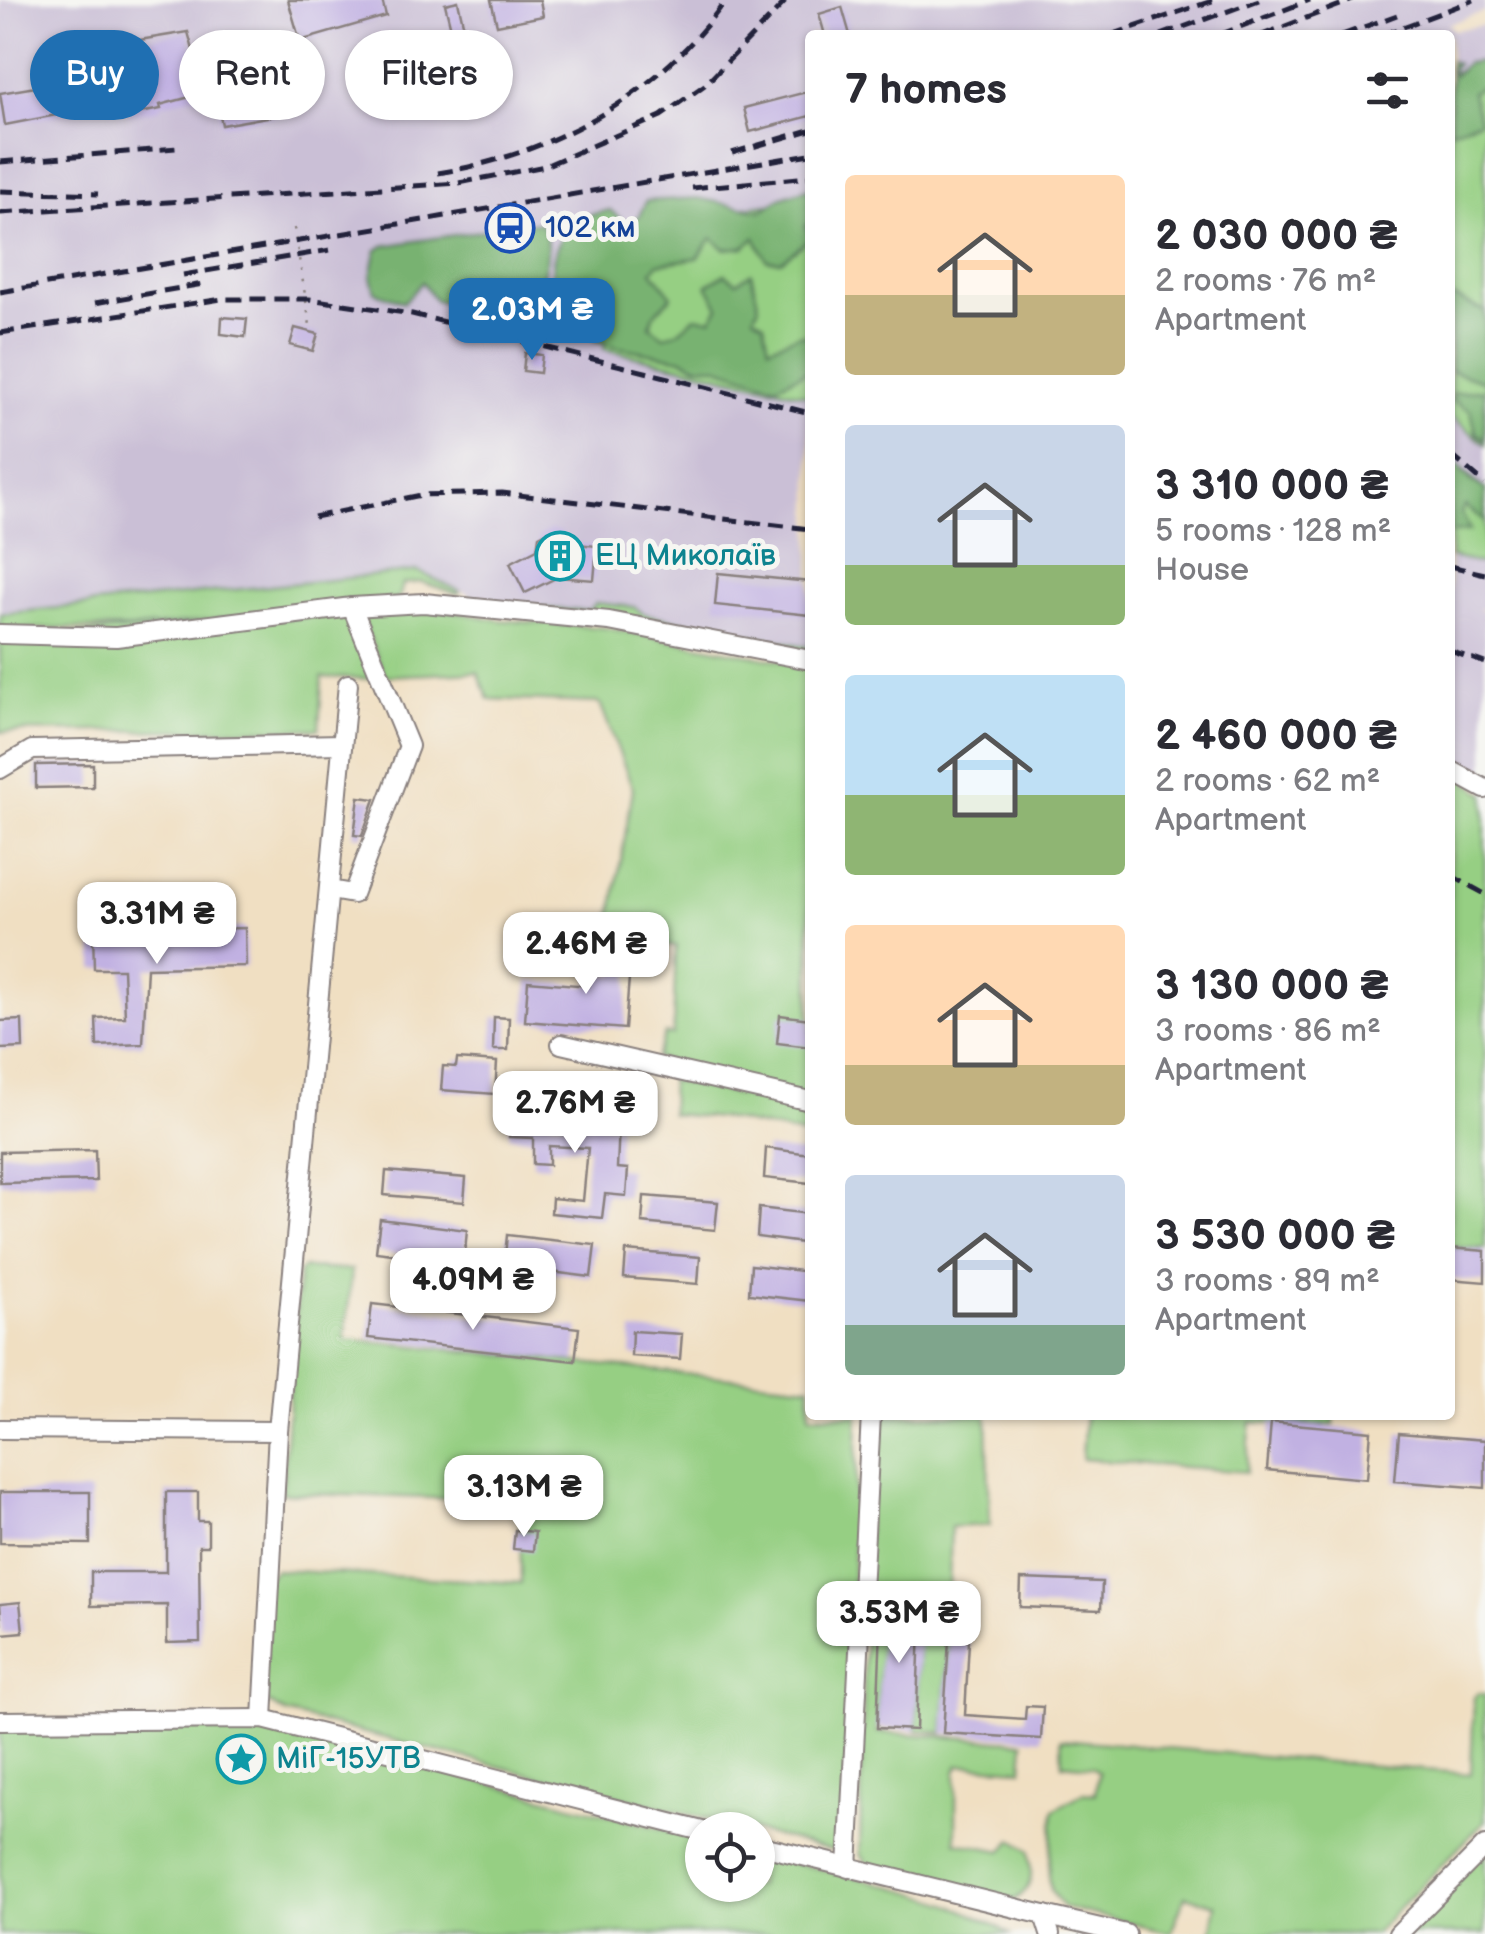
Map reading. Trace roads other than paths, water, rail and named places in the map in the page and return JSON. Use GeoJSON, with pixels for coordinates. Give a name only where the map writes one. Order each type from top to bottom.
{"type":"FeatureCollection","features":[{"type":"Feature","properties":{"kind":"street"},"geometry":{"type":"LineString","coordinates":[[0,634],[116,637],[352,607],[424,603],[609,621],[805,659]]}},
{"type":"Feature","properties":{"kind":"street"},"geometry":{"type":"LineString","coordinates":[[330,890],[353,894],[409,746],[352,607]]}},
{"type":"Feature","properties":{"kind":"street"},"geometry":{"type":"LineString","coordinates":[[263,1719],[278,1431],[348,684]]}},
{"type":"Feature","properties":{"kind":"street"},"geometry":{"type":"LineString","coordinates":[[0,770],[32,750],[342,744]]}},
{"type":"Feature","properties":{"kind":"street"},"geometry":{"type":"LineString","coordinates":[[1455,773],[1485,788]]}},
{"type":"Feature","properties":{"kind":"street"},"geometry":{"type":"LineString","coordinates":[[561,1044],[805,1100]]}},
{"type":"Feature","properties":{"kind":"street"},"geometry":{"type":"LineString","coordinates":[[848,1868],[870,1420]]}},
{"type":"Feature","properties":{"kind":"street"},"geometry":{"type":"LineString","coordinates":[[0,1428],[278,1431]]}},
{"type":"Feature","properties":{"kind":"street"},"geometry":{"type":"LineString","coordinates":[[0,1722],[263,1719],[685,1827]]}},
{"type":"Feature","properties":{"kind":"street"},"geometry":{"type":"LineString","coordinates":[[1398,1934],[1485,1846]]}},
{"type":"Feature","properties":{"kind":"street"},"geometry":{"type":"LineString","coordinates":[[775,1849],[1126,1934]]}},
{"type":"Feature","properties":{"kind":"street"},"geometry":{"type":"LineString","coordinates":[[1044,1915],[1050,1934]]}},
{"type":"Feature","properties":{"kind":"railway"},"geometry":{"type":"LineString","coordinates":[[438,173],[522,151],[600,115],[669,65],[726,0]]}},
{"type":"Feature","properties":{"kind":"railway"},"geometry":{"type":"LineString","coordinates":[[0,213],[459,183],[545,166],[661,116],[706,84],[787,0]]}},
{"type":"Feature","properties":{"kind":"railway"},"geometry":{"type":"LineString","coordinates":[[1126,30],[1215,0]]}},
{"type":"Feature","properties":{"kind":"railway"},"geometry":{"type":"LineString","coordinates":[[1175,30],[1259,0]]}},
{"type":"Feature","properties":{"kind":"railway"},"geometry":{"type":"LineString","coordinates":[[1232,30],[1310,0]]}},
{"type":"Feature","properties":{"kind":"railway"},"geometry":{"type":"LineString","coordinates":[[1275,30],[1353,0]]}},
{"type":"Feature","properties":{"kind":"railway"},"geometry":{"type":"LineString","coordinates":[[1395,30],[1474,0]]}},
{"type":"Feature","properties":{"kind":"railway"},"geometry":{"type":"LineString","coordinates":[[1356,30],[1397,15]]}},
{"type":"Feature","properties":{"kind":"railway"},"geometry":{"type":"LineString","coordinates":[[732,153],[805,131]]}},
{"type":"Feature","properties":{"kind":"railway"},"geometry":{"type":"LineString","coordinates":[[0,162],[177,148]]}},
{"type":"Feature","properties":{"kind":"railway"},"geometry":{"type":"LineString","coordinates":[[0,292],[805,155]]}},
{"type":"Feature","properties":{"kind":"railway"},"geometry":{"type":"LineString","coordinates":[[692,188],[805,177]]}},
{"type":"Feature","properties":{"kind":"railway"},"geometry":{"type":"LineString","coordinates":[[0,191],[98,194]]}},
{"type":"Feature","properties":{"kind":"railway"},"geometry":{"type":"LineString","coordinates":[[183,275],[330,250]]}},
{"type":"Feature","properties":{"kind":"railway"},"geometry":{"type":"LineString","coordinates":[[95,303],[203,284]]}},
{"type":"Feature","properties":{"kind":"railway"},"geometry":{"type":"LineString","coordinates":[[0,333],[222,299],[309,299],[412,314],[805,412]]}},
{"type":"Feature","properties":{"kind":"railway"},"geometry":{"type":"LineString","coordinates":[[1455,458],[1485,484]]}},
{"type":"Feature","properties":{"kind":"railway"},"geometry":{"type":"LineString","coordinates":[[314,517],[421,495],[502,493],[805,528]]}},
{"type":"Feature","properties":{"kind":"railway"},"geometry":{"type":"LineString","coordinates":[[1455,567],[1485,574]]}},
{"type":"Feature","properties":{"kind":"railway"},"geometry":{"type":"LineString","coordinates":[[1455,653],[1485,663]]}},
{"type":"Feature","properties":{"kind":"railway"},"geometry":{"type":"LineString","coordinates":[[1455,878],[1485,894]]}},
{"type":"Feature","properties":{"kind":"place","name":"102 км"},"geometry":{"type":"Point","coordinates":[510,228]}},
{"type":"Feature","properties":{"kind":"place","name":"ЕЦ Миколаїв"},"geometry":{"type":"Point","coordinates":[560,556]}},
{"type":"Feature","properties":{"kind":"place","name":"МіГ-15УТВ"},"geometry":{"type":"Point","coordinates":[241,1759]}}]}
